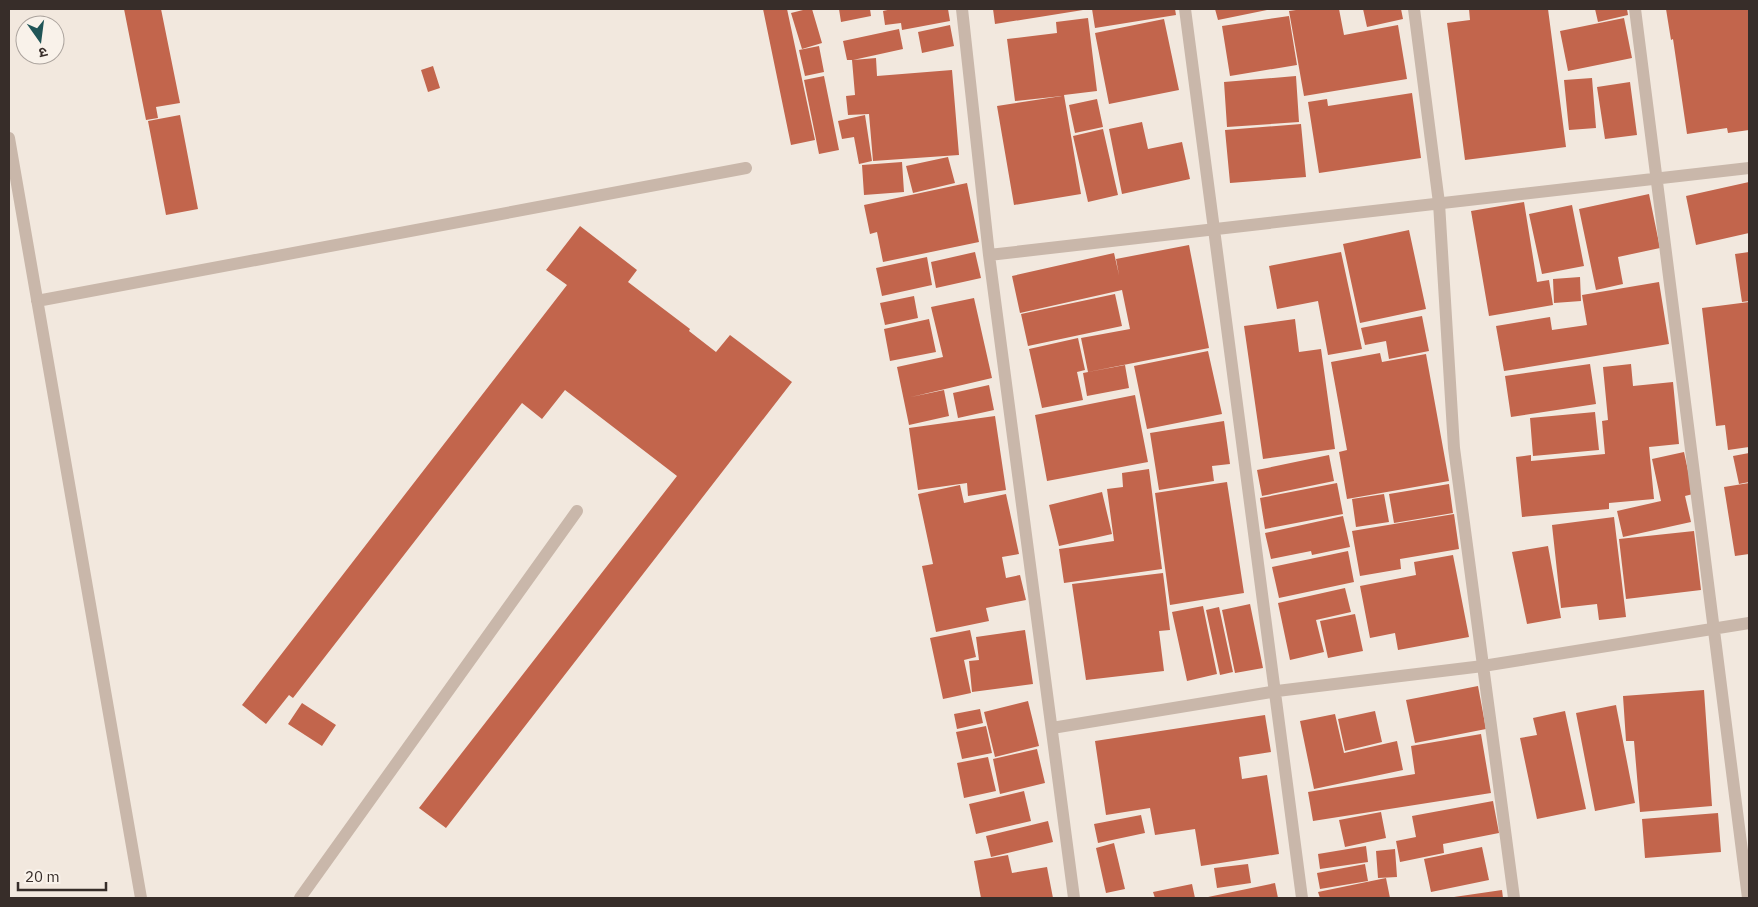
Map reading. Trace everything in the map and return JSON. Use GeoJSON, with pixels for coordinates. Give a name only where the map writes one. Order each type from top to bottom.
{"type":"FeatureCollection","features":[{"type":"Feature","properties":{"kind":"street"},"geometry":{"type":"LineString","coordinates":[[962,9],[989,255],[1074,898]]}},
{"type":"Feature","properties":{"kind":"street"},"geometry":{"type":"LineString","coordinates":[[1185,9],[1212,229],[1261,594],[1277,691],[1302,898]]}},
{"type":"Feature","properties":{"kind":"street"},"geometry":{"type":"LineString","coordinates":[[1414,9],[1439,203],[1454,448],[1514,898]]}},
{"type":"Feature","properties":{"kind":"street"},"geometry":{"type":"LineString","coordinates":[[1635,9],[1748,898]]}},
{"type":"Feature","properties":{"kind":"street"},"geometry":{"type":"LineString","coordinates":[[9,138],[141,898]]}},
{"type":"Feature","properties":{"kind":"street"},"geometry":{"type":"LineString","coordinates":[[37,301],[746,168]]}},
{"type":"Feature","properties":{"kind":"street"},"geometry":{"type":"LineString","coordinates":[[989,255],[1749,168]]}},
{"type":"Feature","properties":{"kind":"street"},"geometry":{"type":"LineString","coordinates":[[300,898],[577,511]]}},
{"type":"Feature","properties":{"kind":"street"},"geometry":{"type":"LineString","coordinates":[[1052,728],[1277,691],[1483,666],[1749,623]]}},
{"type":"Feature","properties":{"kind":"building"},"geometry":{"type":"Polygon","coordinates":[[[124,9],[161,9],[180,103],[156,107],[158,118],[146,120],[124,9]]]}},
{"type":"Feature","properties":{"kind":"building"},"geometry":{"type":"Polygon","coordinates":[[[763,9],[787,9],[815,140],[791,145],[763,9]]]}},
{"type":"Feature","properties":{"kind":"building"},"geometry":{"type":"Polygon","coordinates":[[[812,9],[822,43],[802,49],[791,13],[812,9]]]}},
{"type":"Feature","properties":{"kind":"building"},"geometry":{"type":"Polygon","coordinates":[[[839,9],[870,9],[871,16],[841,22],[839,9]]]}},
{"type":"Feature","properties":{"kind":"building"},"geometry":{"type":"Polygon","coordinates":[[[892,9],[948,9],[950,21],[902,30],[901,23],[885,25],[883,11],[892,9]]]}},
{"type":"Feature","properties":{"kind":"building"},"geometry":{"type":"Polygon","coordinates":[[[993,9],[1083,9],[1083,10],[995,24],[993,9]]]}},
{"type":"Feature","properties":{"kind":"building"},"geometry":{"type":"Polygon","coordinates":[[[1092,9],[1175,9],[1176,15],[1095,28],[1092,9]]]}},
{"type":"Feature","properties":{"kind":"building"},"geometry":{"type":"Polygon","coordinates":[[[1215,9],[1267,9],[1267,10],[1218,20],[1215,9]]]}},
{"type":"Feature","properties":{"kind":"building"},"geometry":{"type":"Polygon","coordinates":[[[1339,9],[1344,35],[1398,25],[1407,79],[1304,96],[1289,11],[1339,9]]]}},
{"type":"Feature","properties":{"kind":"building"},"geometry":{"type":"Polygon","coordinates":[[[1363,9],[1401,9],[1403,19],[1367,27],[1363,9]]]}},
{"type":"Feature","properties":{"kind":"building"},"geometry":{"type":"Polygon","coordinates":[[[1469,9],[1548,9],[1566,147],[1465,160],[1447,23],[1470,20],[1469,9]]]}},
{"type":"Feature","properties":{"kind":"building"},"geometry":{"type":"Polygon","coordinates":[[[1595,9],[1627,9],[1628,15],[1598,22],[1595,9]]]}},
{"type":"Feature","properties":{"kind":"building"},"geometry":{"type":"Polygon","coordinates":[[[1666,9],[1749,9],[1749,130],[1728,133],[1727,128],[1687,134],[1673,39],[1671,40],[1666,9]]]}},
{"type":"Feature","properties":{"kind":"building"},"geometry":{"type":"Polygon","coordinates":[[[1289,16],[1297,65],[1230,76],[1222,26],[1289,16]]]}},
{"type":"Feature","properties":{"kind":"building"},"geometry":{"type":"Polygon","coordinates":[[[1088,18],[1097,91],[1064,95],[1081,194],[1014,205],[997,106],[1062,96],[1015,101],[1007,39],[1057,33],[1056,22],[1088,18]]]}},
{"type":"Feature","properties":{"kind":"building"},"geometry":{"type":"Polygon","coordinates":[[[1624,18],[1632,58],[1568,71],[1560,31],[1624,18]]]}},
{"type":"Feature","properties":{"kind":"building"},"geometry":{"type":"Polygon","coordinates":[[[1164,19],[1179,90],[1109,104],[1095,33],[1164,19]]]}},
{"type":"Feature","properties":{"kind":"building"},"geometry":{"type":"Polygon","coordinates":[[[950,25],[954,46],[922,53],[918,32],[950,25]]]}},
{"type":"Feature","properties":{"kind":"building"},"geometry":{"type":"Polygon","coordinates":[[[899,29],[903,49],[853,60],[876,58],[877,76],[952,70],[959,155],[873,161],[869,114],[848,115],[846,96],[855,95],[852,60],[847,60],[843,41],[899,29]]]}},
{"type":"Feature","properties":{"kind":"building"},"geometry":{"type":"Polygon","coordinates":[[[819,46],[824,72],[805,76],[799,50],[819,46]]]}},
{"type":"Feature","properties":{"kind":"building"},"geometry":{"type":"Polygon","coordinates":[[[433,66],[440,88],[428,92],[421,70],[433,66]]]}},
{"type":"Feature","properties":{"kind":"building"},"geometry":{"type":"Polygon","coordinates":[[[824,76],[839,150],[819,154],[804,80],[824,76]]]}},
{"type":"Feature","properties":{"kind":"building"},"geometry":{"type":"Polygon","coordinates":[[[1296,76],[1299,122],[1227,127],[1224,82],[1296,76]]]}},
{"type":"Feature","properties":{"kind":"building"},"geometry":{"type":"Polygon","coordinates":[[[1592,78],[1596,128],[1569,130],[1564,80],[1592,78]]]}},
{"type":"Feature","properties":{"kind":"building"},"geometry":{"type":"Polygon","coordinates":[[[1630,82],[1637,135],[1605,139],[1597,87],[1630,82]]]}},
{"type":"Feature","properties":{"kind":"building"},"geometry":{"type":"Polygon","coordinates":[[[1412,93],[1421,158],[1319,173],[1308,102],[1327,99],[1328,106],[1412,93]]]}},
{"type":"Feature","properties":{"kind":"building"},"geometry":{"type":"Polygon","coordinates":[[[1097,99],[1103,127],[1075,133],[1069,105],[1097,99]]]}},
{"type":"Feature","properties":{"kind":"building"},"geometry":{"type":"Polygon","coordinates":[[[180,115],[198,209],[166,215],[148,121],[180,115]]]}},
{"type":"Feature","properties":{"kind":"building"},"geometry":{"type":"Polygon","coordinates":[[[865,115],[872,161],[859,164],[854,137],[842,139],[838,121],[865,115]]]}},
{"type":"Feature","properties":{"kind":"building"},"geometry":{"type":"Polygon","coordinates":[[[1142,122],[1148,149],[1182,142],[1190,179],[1122,194],[1109,129],[1142,122]]]}},
{"type":"Feature","properties":{"kind":"building"},"geometry":{"type":"Polygon","coordinates":[[[1301,124],[1306,177],[1230,183],[1225,130],[1301,124]]]}},
{"type":"Feature","properties":{"kind":"building"},"geometry":{"type":"Polygon","coordinates":[[[1103,129],[1118,195],[1088,202],[1073,136],[1103,129]]]}},
{"type":"Feature","properties":{"kind":"building"},"geometry":{"type":"Polygon","coordinates":[[[948,157],[955,183],[913,193],[906,166],[948,157]]]}},
{"type":"Feature","properties":{"kind":"building"},"geometry":{"type":"Polygon","coordinates":[[[902,162],[904,192],[864,195],[862,165],[902,162]]]}},
{"type":"Feature","properties":{"kind":"building"},"geometry":{"type":"Polygon","coordinates":[[[1749,182],[1749,233],[1696,245],[1686,196],[1749,182]]]}},
{"type":"Feature","properties":{"kind":"building"},"geometry":{"type":"Polygon","coordinates":[[[967,183],[979,242],[883,262],[877,232],[870,234],[864,205],[967,183]]]}},
{"type":"Feature","properties":{"kind":"building"},"geometry":{"type":"Polygon","coordinates":[[[1649,194],[1660,248],[1618,257],[1623,284],[1596,290],[1579,209],[1649,194]]]}},
{"type":"Feature","properties":{"kind":"building"},"geometry":{"type":"Polygon","coordinates":[[[1524,202],[1537,282],[1549,280],[1553,305],[1489,316],[1471,211],[1524,202]]]}},
{"type":"Feature","properties":{"kind":"building"},"geometry":{"type":"Polygon","coordinates":[[[1572,205],[1584,266],[1542,274],[1529,214],[1572,205]]]}},
{"type":"Feature","properties":{"kind":"building"},"geometry":{"type":"Polygon","coordinates":[[[580,226],[637,270],[628,282],[690,329],[689,331],[716,352],[730,335],[792,382],[446,828],[419,808],[677,476],[565,390],[542,419],[522,403],[293,698],[289,695],[266,724],[242,705],[567,285],[546,270],[580,226]]]}},
{"type":"Feature","properties":{"kind":"building"},"geometry":{"type":"Polygon","coordinates":[[[1409,230],[1426,309],[1360,323],[1343,244],[1409,230]]]}},
{"type":"Feature","properties":{"kind":"building"},"geometry":{"type":"Polygon","coordinates":[[[1189,245],[1209,348],[1088,372],[1081,338],[1130,329],[1122,290],[1020,313],[1012,276],[1114,253],[1119,275],[1116,259],[1189,245]]]}},
{"type":"Feature","properties":{"kind":"building"},"geometry":{"type":"Polygon","coordinates":[[[975,252],[981,278],[936,288],[931,262],[975,252]]]}},
{"type":"Feature","properties":{"kind":"building"},"geometry":{"type":"Polygon","coordinates":[[[1341,252],[1362,349],[1328,355],[1318,301],[1277,309],[1269,266],[1341,252]]]}},
{"type":"Feature","properties":{"kind":"building"},"geometry":{"type":"Polygon","coordinates":[[[1749,252],[1749,301],[1742,302],[1735,254],[1749,252]]]}},
{"type":"Feature","properties":{"kind":"building"},"geometry":{"type":"Polygon","coordinates":[[[927,257],[932,285],[882,296],[876,268],[927,257]]]}},
{"type":"Feature","properties":{"kind":"building"},"geometry":{"type":"Polygon","coordinates":[[[1580,277],[1581,301],[1554,303],[1553,279],[1580,277]]]}},
{"type":"Feature","properties":{"kind":"building"},"geometry":{"type":"Polygon","coordinates":[[[1659,282],[1669,344],[1504,371],[1496,326],[1550,317],[1552,330],[1587,325],[1582,295],[1659,282]]]}},
{"type":"Feature","properties":{"kind":"building"},"geometry":{"type":"Polygon","coordinates":[[[1115,294],[1122,326],[1028,346],[1021,314],[1115,294]]]}},
{"type":"Feature","properties":{"kind":"building"},"geometry":{"type":"Polygon","coordinates":[[[914,296],[918,318],[885,325],[880,303],[914,296]]]}},
{"type":"Feature","properties":{"kind":"building"},"geometry":{"type":"Polygon","coordinates":[[[974,298],[992,378],[911,397],[944,390],[949,416],[909,425],[897,367],[943,357],[931,307],[974,298]]]}},
{"type":"Feature","properties":{"kind":"building"},"geometry":{"type":"Polygon","coordinates":[[[1749,302],[1749,447],[1728,450],[1725,425],[1716,426],[1702,308],[1749,302]]]}},
{"type":"Feature","properties":{"kind":"building"},"geometry":{"type":"Polygon","coordinates":[[[1422,316],[1429,351],[1389,359],[1386,341],[1365,345],[1361,328],[1422,316]]]}},
{"type":"Feature","properties":{"kind":"building"},"geometry":{"type":"Polygon","coordinates":[[[929,319],[936,352],[890,361],[884,329],[929,319]]]}},
{"type":"Feature","properties":{"kind":"building"},"geometry":{"type":"Polygon","coordinates":[[[1295,319],[1299,352],[1321,349],[1335,449],[1263,459],[1244,326],[1295,319]]]}},
{"type":"Feature","properties":{"kind":"building"},"geometry":{"type":"Polygon","coordinates":[[[1078,338],[1085,370],[1077,372],[1083,400],[1042,408],[1029,349],[1078,338]]]}},
{"type":"Feature","properties":{"kind":"building"},"geometry":{"type":"Polygon","coordinates":[[[1208,351],[1222,414],[1147,429],[1134,366],[1208,351]]]}},
{"type":"Feature","properties":{"kind":"building"},"geometry":{"type":"Polygon","coordinates":[[[1380,353],[1382,362],[1426,354],[1449,481],[1347,499],[1339,452],[1347,450],[1331,362],[1380,353]]]}},
{"type":"Feature","properties":{"kind":"building"},"geometry":{"type":"Polygon","coordinates":[[[1590,364],[1596,404],[1511,417],[1505,376],[1590,364]]]}},
{"type":"Feature","properties":{"kind":"building"},"geometry":{"type":"Polygon","coordinates":[[[1631,364],[1633,386],[1673,382],[1679,444],[1649,447],[1654,499],[1609,503],[1609,509],[1522,517],[1516,457],[1531,455],[1531,461],[1605,454],[1602,421],[1608,420],[1603,367],[1631,364]]]}},
{"type":"Feature","properties":{"kind":"building"},"geometry":{"type":"Polygon","coordinates":[[[1125,365],[1129,388],[1087,396],[1083,373],[1125,365]]]}},
{"type":"Feature","properties":{"kind":"building"},"geometry":{"type":"Polygon","coordinates":[[[989,385],[994,410],[958,418],[953,393],[989,385]]]}},
{"type":"Feature","properties":{"kind":"building"},"geometry":{"type":"Polygon","coordinates":[[[1135,395],[1148,462],[1047,481],[1035,415],[1135,395]]]}},
{"type":"Feature","properties":{"kind":"building"},"geometry":{"type":"Polygon","coordinates":[[[1595,412],[1599,450],[1533,456],[1530,418],[1595,412]]]}},
{"type":"Feature","properties":{"kind":"building"},"geometry":{"type":"Polygon","coordinates":[[[995,416],[1006,490],[968,496],[967,483],[918,490],[909,428],[995,416]]]}},
{"type":"Feature","properties":{"kind":"building"},"geometry":{"type":"Polygon","coordinates":[[[1224,421],[1230,464],[1212,466],[1214,481],[1159,490],[1150,433],[1224,421]]]}},
{"type":"Feature","properties":{"kind":"building"},"geometry":{"type":"Polygon","coordinates":[[[1684,452],[1693,494],[1685,496],[1691,522],[1623,537],[1617,511],[1661,501],[1652,459],[1684,452]]]}},
{"type":"Feature","properties":{"kind":"building"},"geometry":{"type":"Polygon","coordinates":[[[1749,453],[1749,482],[1739,484],[1733,456],[1749,453]]]}},
{"type":"Feature","properties":{"kind":"building"},"geometry":{"type":"Polygon","coordinates":[[[1329,455],[1334,481],[1262,496],[1257,470],[1329,455]]]}},
{"type":"Feature","properties":{"kind":"building"},"geometry":{"type":"Polygon","coordinates":[[[1149,469],[1162,569],[1064,583],[1059,549],[1114,541],[1107,489],[1123,487],[1122,473],[1149,469]]]}},
{"type":"Feature","properties":{"kind":"building"},"geometry":{"type":"Polygon","coordinates":[[[1227,482],[1244,593],[1170,605],[1155,493],[1227,482]]]}},
{"type":"Feature","properties":{"kind":"building"},"geometry":{"type":"Polygon","coordinates":[[[1337,483],[1343,514],[1265,529],[1260,498],[1337,483]]]}},
{"type":"Feature","properties":{"kind":"building"},"geometry":{"type":"Polygon","coordinates":[[[1749,483],[1749,554],[1735,556],[1724,487],[1749,483]]]}},
{"type":"Feature","properties":{"kind":"building"},"geometry":{"type":"Polygon","coordinates":[[[1449,484],[1453,513],[1394,523],[1389,494],[1449,484]]]}},
{"type":"Feature","properties":{"kind":"building"},"geometry":{"type":"Polygon","coordinates":[[[960,485],[964,503],[1006,494],[1019,554],[1002,557],[1006,578],[1020,575],[1026,600],[986,608],[989,621],[936,632],[922,566],[933,564],[918,494],[960,485]]]}},
{"type":"Feature","properties":{"kind":"building"},"geometry":{"type":"Polygon","coordinates":[[[1102,492],[1112,534],[1059,546],[1049,505],[1102,492]]]}},
{"type":"Feature","properties":{"kind":"building"},"geometry":{"type":"Polygon","coordinates":[[[1384,494],[1389,522],[1356,527],[1352,499],[1384,494]]]}},
{"type":"Feature","properties":{"kind":"building"},"geometry":{"type":"Polygon","coordinates":[[[1454,514],[1459,549],[1400,559],[1401,569],[1360,576],[1352,531],[1454,514]]]}},
{"type":"Feature","properties":{"kind":"building"},"geometry":{"type":"Polygon","coordinates":[[[1343,516],[1350,547],[1312,555],[1311,551],[1271,559],[1265,533],[1343,516]]]}},
{"type":"Feature","properties":{"kind":"building"},"geometry":{"type":"Polygon","coordinates":[[[1614,517],[1626,617],[1599,620],[1597,604],[1561,608],[1552,525],[1614,517]]]}},
{"type":"Feature","properties":{"kind":"building"},"geometry":{"type":"Polygon","coordinates":[[[1694,531],[1701,590],[1626,599],[1619,539],[1694,531]]]}},
{"type":"Feature","properties":{"kind":"building"},"geometry":{"type":"Polygon","coordinates":[[[1548,546],[1561,618],[1527,624],[1512,552],[1548,546]]]}},
{"type":"Feature","properties":{"kind":"building"},"geometry":{"type":"Polygon","coordinates":[[[1348,551],[1354,582],[1279,598],[1272,567],[1348,551]]]}},
{"type":"Feature","properties":{"kind":"building"},"geometry":{"type":"Polygon","coordinates":[[[1453,555],[1469,637],[1398,650],[1395,633],[1370,638],[1360,586],[1416,575],[1414,562],[1453,555]]]}},
{"type":"Feature","properties":{"kind":"building"},"geometry":{"type":"Polygon","coordinates":[[[1163,573],[1170,630],[1159,631],[1164,671],[1086,680],[1072,584],[1163,573]]]}},
{"type":"Feature","properties":{"kind":"building"},"geometry":{"type":"Polygon","coordinates":[[[1345,588],[1351,612],[1316,620],[1324,652],[1290,660],[1278,603],[1345,588]]]}},
{"type":"Feature","properties":{"kind":"building"},"geometry":{"type":"Polygon","coordinates":[[[1250,604],[1263,668],[1235,673],[1222,610],[1250,604]]]}},
{"type":"Feature","properties":{"kind":"building"},"geometry":{"type":"Polygon","coordinates":[[[1203,606],[1217,674],[1187,681],[1172,612],[1203,606]]]}},
{"type":"Feature","properties":{"kind":"building"},"geometry":{"type":"Polygon","coordinates":[[[1219,607],[1233,672],[1220,675],[1206,610],[1219,607]]]}},
{"type":"Feature","properties":{"kind":"building"},"geometry":{"type":"Polygon","coordinates":[[[1355,614],[1363,651],[1328,658],[1320,621],[1355,614]]]}},
{"type":"Feature","properties":{"kind":"building"},"geometry":{"type":"Polygon","coordinates":[[[970,630],[976,657],[964,660],[971,693],[943,699],[930,638],[970,630]]]}},
{"type":"Feature","properties":{"kind":"building"},"geometry":{"type":"Polygon","coordinates":[[[1025,630],[1033,684],[972,692],[969,661],[979,660],[976,637],[1025,630]]]}},
{"type":"Feature","properties":{"kind":"building"},"geometry":{"type":"Polygon","coordinates":[[[1478,686],[1486,729],[1415,743],[1406,700],[1478,686]]]}},
{"type":"Feature","properties":{"kind":"building"},"geometry":{"type":"Polygon","coordinates":[[[1704,690],[1712,806],[1640,812],[1634,741],[1626,741],[1623,696],[1704,690]]]}},
{"type":"Feature","properties":{"kind":"building"},"geometry":{"type":"Polygon","coordinates":[[[1028,701],[1039,746],[995,757],[984,712],[1028,701]]]}},
{"type":"Feature","properties":{"kind":"building"},"geometry":{"type":"Polygon","coordinates":[[[302,703],[336,725],[322,746],[288,724],[302,703]]]}},
{"type":"Feature","properties":{"kind":"building"},"geometry":{"type":"Polygon","coordinates":[[[1616,705],[1635,803],[1595,811],[1576,713],[1616,705]]]}},
{"type":"Feature","properties":{"kind":"building"},"geometry":{"type":"Polygon","coordinates":[[[980,709],[983,723],[957,729],[954,714],[980,709]]]}},
{"type":"Feature","properties":{"kind":"building"},"geometry":{"type":"Polygon","coordinates":[[[1375,711],[1382,742],[1345,751],[1338,719],[1375,711]]]}},
{"type":"Feature","properties":{"kind":"building"},"geometry":{"type":"Polygon","coordinates":[[[1565,711],[1586,809],[1537,819],[1520,738],[1537,735],[1533,718],[1565,711]]]}},
{"type":"Feature","properties":{"kind":"building"},"geometry":{"type":"Polygon","coordinates":[[[1335,714],[1344,753],[1397,741],[1403,770],[1314,789],[1300,721],[1335,714]]]}},
{"type":"Feature","properties":{"kind":"building"},"geometry":{"type":"Polygon","coordinates":[[[1265,715],[1271,752],[1239,757],[1242,779],[1267,775],[1279,854],[1201,866],[1195,829],[1155,835],[1150,808],[1106,815],[1095,741],[1265,715]]]}},
{"type":"Feature","properties":{"kind":"building"},"geometry":{"type":"Polygon","coordinates":[[[986,726],[992,753],[962,759],[956,732],[986,726]]]}},
{"type":"Feature","properties":{"kind":"building"},"geometry":{"type":"Polygon","coordinates":[[[1481,734],[1491,793],[1313,821],[1308,792],[1415,774],[1411,746],[1481,734]]]}},
{"type":"Feature","properties":{"kind":"building"},"geometry":{"type":"Polygon","coordinates":[[[1037,749],[1045,783],[1000,794],[993,759],[1037,749]]]}},
{"type":"Feature","properties":{"kind":"building"},"geometry":{"type":"Polygon","coordinates":[[[988,757],[996,791],[964,798],[957,763],[988,757]]]}},
{"type":"Feature","properties":{"kind":"building"},"geometry":{"type":"Polygon","coordinates":[[[1024,791],[1031,821],[976,834],[969,804],[1024,791]]]}},
{"type":"Feature","properties":{"kind":"building"},"geometry":{"type":"Polygon","coordinates":[[[1493,801],[1499,833],[1443,844],[1444,853],[1400,862],[1396,841],[1416,837],[1412,816],[1493,801]]]}},
{"type":"Feature","properties":{"kind":"building"},"geometry":{"type":"Polygon","coordinates":[[[1381,812],[1386,838],[1345,847],[1339,820],[1381,812]]]}},
{"type":"Feature","properties":{"kind":"building"},"geometry":{"type":"Polygon","coordinates":[[[1718,813],[1721,852],[1645,858],[1642,819],[1718,813]]]}},
{"type":"Feature","properties":{"kind":"building"},"geometry":{"type":"Polygon","coordinates":[[[1141,815],[1145,833],[1098,843],[1094,824],[1141,815]]]}},
{"type":"Feature","properties":{"kind":"building"},"geometry":{"type":"Polygon","coordinates":[[[1048,821],[1053,842],[991,857],[986,836],[1048,821]]]}},
{"type":"Feature","properties":{"kind":"building"},"geometry":{"type":"Polygon","coordinates":[[[1114,843],[1125,889],[1106,893],[1096,848],[1114,843]]]}},
{"type":"Feature","properties":{"kind":"building"},"geometry":{"type":"Polygon","coordinates":[[[1366,846],[1368,862],[1320,869],[1318,854],[1366,846]]]}},
{"type":"Feature","properties":{"kind":"building"},"geometry":{"type":"Polygon","coordinates":[[[1482,847],[1489,880],[1431,892],[1424,859],[1482,847]]]}},
{"type":"Feature","properties":{"kind":"building"},"geometry":{"type":"Polygon","coordinates":[[[1395,849],[1397,877],[1378,878],[1376,851],[1395,849]]]}},
{"type":"Feature","properties":{"kind":"building"},"geometry":{"type":"Polygon","coordinates":[[[1008,855],[1012,873],[1047,867],[1053,898],[981,898],[974,861],[1008,855]]]}},
{"type":"Feature","properties":{"kind":"building"},"geometry":{"type":"Polygon","coordinates":[[[1248,864],[1251,883],[1217,888],[1214,868],[1248,864]]]}},
{"type":"Feature","properties":{"kind":"building"},"geometry":{"type":"Polygon","coordinates":[[[1365,864],[1368,881],[1320,889],[1317,873],[1365,864]]]}},
{"type":"Feature","properties":{"kind":"building"},"geometry":{"type":"Polygon","coordinates":[[[1386,878],[1390,898],[1320,898],[1318,892],[1386,878]]]}},
{"type":"Feature","properties":{"kind":"building"},"geometry":{"type":"Polygon","coordinates":[[[1275,883],[1278,898],[1208,898],[1208,897],[1275,883]]]}},
{"type":"Feature","properties":{"kind":"building"},"geometry":{"type":"Polygon","coordinates":[[[1192,884],[1195,898],[1155,898],[1153,892],[1192,884]]]}},
{"type":"Feature","properties":{"kind":"building"},"geometry":{"type":"Polygon","coordinates":[[[1502,890],[1503,898],[1454,898],[1454,897],[1502,890]]]}}]}
